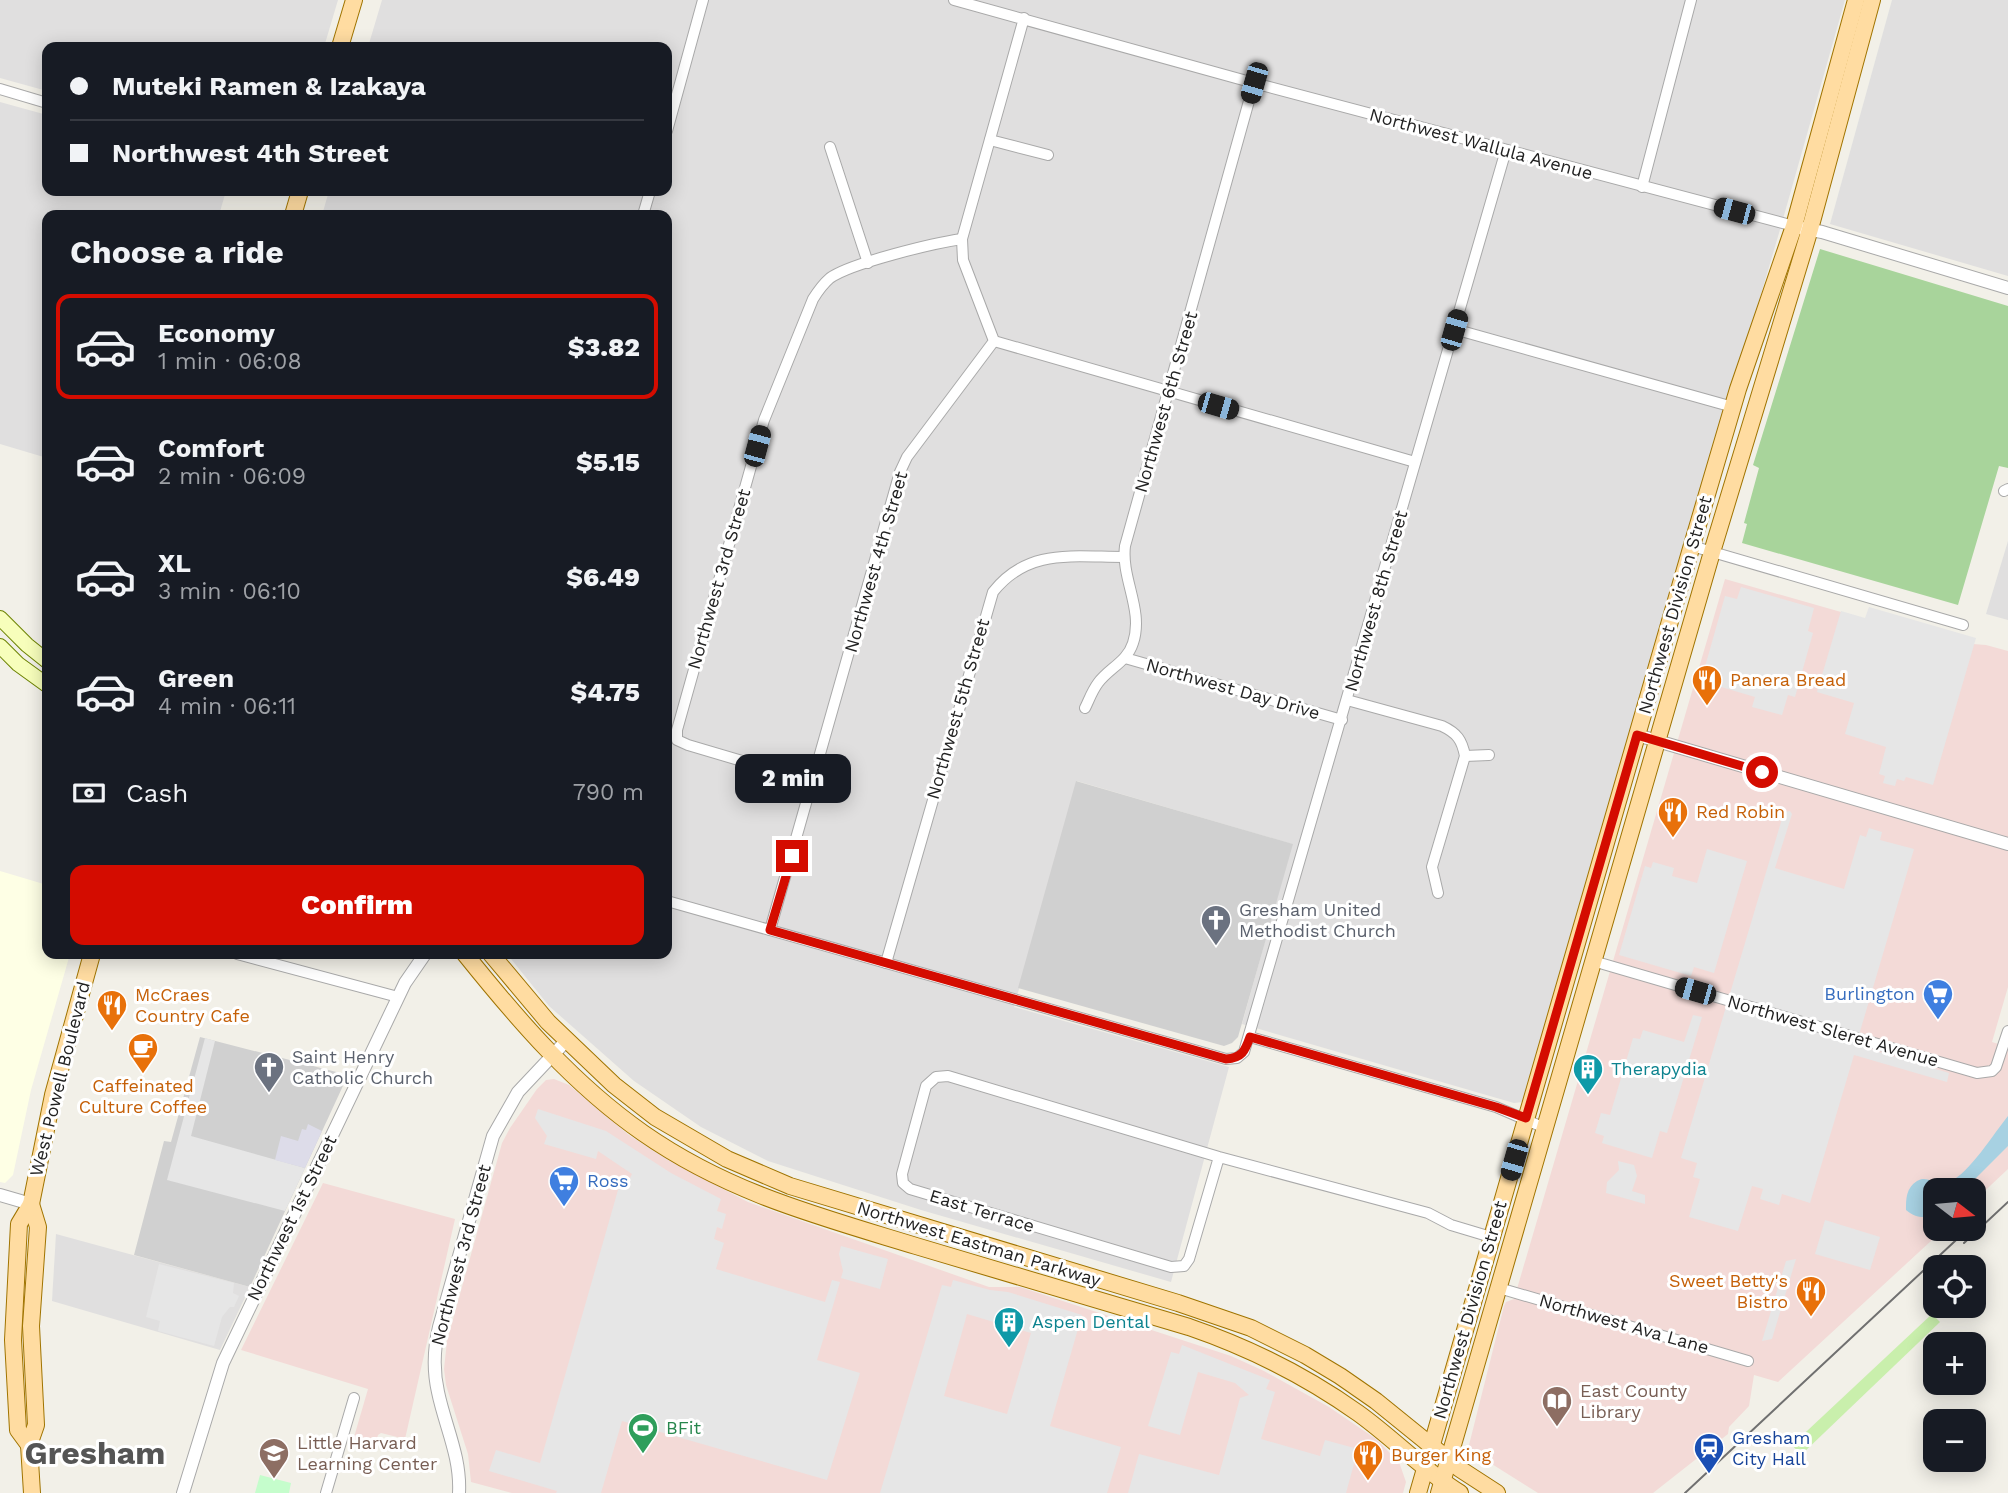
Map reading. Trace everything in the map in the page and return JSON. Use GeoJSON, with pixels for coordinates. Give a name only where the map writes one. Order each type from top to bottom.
{"type":"FeatureCollection","features":[{"type":"Feature","properties":{"kind":"main road"},"geometry":{"type":"LineString","coordinates":[[341,42],[354,0]]}},
{"type":"Feature","properties":{"kind":"main road","name":"Northwest Division Street"},"geometry":{"type":"LineString","coordinates":[[1418,1493],[1733,407],[1802,228],[1856,0]]}},
{"type":"Feature","properties":{"kind":"main road","name":"Northwest Division Street"},"geometry":{"type":"LineString","coordinates":[[1440,1487],[1712,552],[1802,228],[1872,0]]}},
{"type":"Feature","properties":{"kind":"main road"},"geometry":{"type":"LineString","coordinates":[[0,618],[42,657]]}},
{"type":"Feature","properties":{"kind":"main road"},"geometry":{"type":"LineString","coordinates":[[0,646],[18,664],[42,681]]}},
{"type":"Feature","properties":{"kind":"main road","name":"West Powell Boulevard"},"geometry":{"type":"LineString","coordinates":[[32,1493],[29,1445],[36,1425],[31,1326],[38,1227],[31,1204],[53,1095],[91,959]]}},
{"type":"Feature","properties":{"kind":"main road","name":"Northwest Eastman Parkway"},"geometry":{"type":"LineString","coordinates":[[469,959],[552,1056],[596,1097],[643,1133],[702,1169],[733,1185],[794,1209],[1189,1327],[1236,1345],[1291,1370],[1331,1395],[1425,1467],[1440,1487],[1460,1493]]}},
{"type":"Feature","properties":{"kind":"main road","name":"Northwest Eastman Parkway"},"geometry":{"type":"LineString","coordinates":[[495,959],[566,1041],[614,1085],[692,1140],[753,1172],[826,1198],[1178,1303],[1251,1328],[1340,1376],[1376,1401],[1449,1460],[1497,1493]]}},
{"type":"Feature","properties":{"kind":"street"},"geometry":{"type":"LineString","coordinates":[[672,113],[703,0]]}},
{"type":"Feature","properties":{"kind":"street","name":"Northwest Wallula Avenue"},"geometry":{"type":"LineString","coordinates":[[954,0],[1254,83],[1802,228],[2008,288]]}},
{"type":"Feature","properties":{"kind":"street"},"geometry":{"type":"LineString","coordinates":[[998,12],[1001,0]]}},
{"type":"Feature","properties":{"kind":"street"},"geometry":{"type":"LineString","coordinates":[[1642,187],[1691,0]]}},
{"type":"Feature","properties":{"kind":"street"},"geometry":{"type":"LineString","coordinates":[[1024,18],[962,239],[963,260],[994,341],[1415,462]]}},
{"type":"Feature","properties":{"kind":"street","name":"Northwest 6th Street"},"geometry":{"type":"LineString","coordinates":[[1125,658],[1133,643],[1136,616],[1125,574],[1124,557],[1128,533],[1254,83]]}},
{"type":"Feature","properties":{"kind":"street"},"geometry":{"type":"LineString","coordinates":[[0,89],[42,102]]}},
{"type":"Feature","properties":{"kind":"street"},"geometry":{"type":"LineString","coordinates":[[990,140],[1048,155]]}},
{"type":"Feature","properties":{"kind":"street"},"geometry":{"type":"LineString","coordinates":[[830,147],[867,263]]}},
{"type":"Feature","properties":{"kind":"street","name":"Northwest 8th Street"},"geometry":{"type":"LineString","coordinates":[[886,963],[1226,1059],[1237,1058],[1244,1052],[1506,150]]}},
{"type":"Feature","properties":{"kind":"street","name":"Northwest 3rd Street"},"geometry":{"type":"LineString","coordinates":[[813,782],[688,745],[677,740],[677,730],[764,420],[813,299],[821,288],[842,271],[940,242],[962,239]]}},
{"type":"Feature","properties":{"kind":"street"},"geometry":{"type":"LineString","coordinates":[[1454,330],[1733,407]]}},
{"type":"Feature","properties":{"kind":"street","name":"Northwest 4th Street"},"geometry":{"type":"LineString","coordinates":[[770,930],[900,472],[907,457],[994,341]]}},
{"type":"Feature","properties":{"kind":"street"},"geometry":{"type":"LineString","coordinates":[[1692,547],[1963,625]]}},
{"type":"Feature","properties":{"kind":"street","name":"Northwest 5th Street"},"geometry":{"type":"LineString","coordinates":[[886,963],[993,592],[1012,572],[1037,559],[1124,557]]}},
{"type":"Feature","properties":{"kind":"street"},"geometry":{"type":"LineString","coordinates":[[1086,708],[1098,682],[1125,658]]}},
{"type":"Feature","properties":{"kind":"street","name":"Northwest Day Drive"},"geometry":{"type":"LineString","coordinates":[[1125,658],[1342,720]]}},
{"type":"Feature","properties":{"kind":"street","name":"Northwest Day Drive"},"geometry":{"type":"LineString","coordinates":[[1348,700],[1455,732],[1462,743],[1465,756]]}},
{"type":"Feature","properties":{"kind":"street"},"geometry":{"type":"LineString","coordinates":[[1637,735],[2008,844]]}},
{"type":"Feature","properties":{"kind":"street"},"geometry":{"type":"LineString","coordinates":[[1438,893],[1432,867],[1465,756],[1489,755]]}},
{"type":"Feature","properties":{"kind":"street"},"geometry":{"type":"LineString","coordinates":[[672,902],[886,963]]}},
{"type":"Feature","properties":{"kind":"street"},"geometry":{"type":"LineString","coordinates":[[256,959],[398,997]]}},
{"type":"Feature","properties":{"kind":"street","name":"Northwest 1st Street"},"geometry":{"type":"LineString","coordinates":[[183,1493],[223,1363],[398,997],[422,959]]}},
{"type":"Feature","properties":{"kind":"street","name":"Northwest Sleret Avenue"},"geometry":{"type":"LineString","coordinates":[[1593,961],[1977,1073],[1992,1071],[1998,1062],[2008,1031]]}},
{"type":"Feature","properties":{"kind":"street"},"geometry":{"type":"LineString","coordinates":[[1250,1037],[1496,1107],[1545,1128]]}},
{"type":"Feature","properties":{"kind":"street","name":"Northwest 3rd Street"},"geometry":{"type":"LineString","coordinates":[[459,1493],[458,1461],[437,1391],[435,1357],[439,1326],[493,1136],[513,1100],[566,1041]]}},
{"type":"Feature","properties":{"kind":"street","name":"East Terrace"},"geometry":{"type":"LineString","coordinates":[[1219,1157],[1189,1259],[1184,1266],[1171,1267],[911,1189],[904,1183],[902,1174],[926,1086],[936,1077],[948,1076],[1219,1157],[1404,1206],[1427,1213],[1451,1225],[1492,1237]]}},
{"type":"Feature","properties":{"kind":"street"},"geometry":{"type":"LineString","coordinates":[[0,1195],[31,1204]]}},
{"type":"Feature","properties":{"kind":"street","name":"Northwest Ava Lane"},"geometry":{"type":"LineString","coordinates":[[1499,1288],[1748,1361]]}},
{"type":"Feature","properties":{"kind":"street"},"geometry":{"type":"LineString","coordinates":[[326,1493],[354,1398]]}},
{"type":"Feature","properties":{"kind":"shaded area"},"geometry":{"type":"Polygon","coordinates":[[[0,0],[338,0],[325,42],[42,42],[42,90],[0,78],[0,0]]]}},
{"type":"Feature","properties":{"kind":"shaded area"},"geometry":{"type":"Polygon","coordinates":[[[382,0],[1845,0],[1523,1102],[1514,1103],[1242,1024],[1292,844],[1077,781],[1014,1007],[1229,1067],[1171,1282],[921,1210],[768,1161],[701,1127],[634,1081],[549,1006],[511,959],[672,959],[672,210],[323,210],[328,196],[672,196],[672,42],[369,42],[382,0]]]}},
{"type":"Feature","properties":{"kind":"shaded area"},"geometry":{"type":"Polygon","coordinates":[[[1892,0],[2008,0],[2008,276],[1830,224],[1892,0]]]}},
{"type":"Feature","properties":{"kind":"shaded area"},"geometry":{"type":"Polygon","coordinates":[[[0,102],[42,114],[42,196],[225,196],[220,210],[42,210],[42,457],[0,444],[0,102]]]}},
{"type":"Feature","properties":{"kind":"shaded area"},"geometry":{"type":"Polygon","coordinates":[[[2008,541],[2008,620],[1986,614],[2008,541]]]}},
{"type":"Feature","properties":{"kind":"shaded area"},"geometry":{"type":"Polygon","coordinates":[[[1725,579],[1946,642],[1986,645],[2008,651],[2008,987],[1992,1042],[2008,1047],[2008,1169],[1986,1190],[1986,1178],[1923,1178],[1923,1241],[1931,1241],[1778,1382],[1754,1375],[1749,1406],[1729,1427],[1728,1434],[1653,1493],[1538,1493],[1468,1449],[1504,1306],[1506,1302],[1514,1299],[1725,579]]]}},
{"type":"Feature","properties":{"kind":"shaded area"},"geometry":{"type":"Polygon","coordinates":[[[1741,587],[1814,608],[1808,631],[1813,633],[1795,697],[1788,695],[1782,715],[1752,707],[1755,697],[1701,681],[1725,596],[1737,599],[1741,587]]]}},
{"type":"Feature","properties":{"kind":"shaded area"},"geometry":{"type":"Polygon","coordinates":[[[1869,607],[1976,638],[1933,785],[1906,777],[1904,781],[1897,779],[1895,786],[1883,783],[1885,776],[1879,774],[1886,747],[1845,734],[1854,703],[1817,692],[1841,611],[1865,618],[1869,607]]]}},
{"type":"Feature","properties":{"kind":"shaded area"},"geometry":{"type":"Polygon","coordinates":[[[1076,781],[1293,844],[1238,1037],[1232,1043],[1224,1046],[1018,988],[1076,781]]]}},
{"type":"Feature","properties":{"kind":"shaded area"},"geometry":{"type":"Polygon","coordinates":[[[1790,811],[1792,814],[1775,868],[1844,889],[1860,835],[1866,837],[1869,828],[1882,832],[1880,840],[1914,849],[1856,1045],[1949,1073],[1947,1082],[1854,1055],[1810,1203],[1782,1194],[1779,1205],[1760,1199],[1763,1189],[1752,1186],[1738,1231],[1689,1217],[1700,1179],[1693,1177],[1697,1163],[1681,1158],[1784,812],[1790,811]]]}},
{"type":"Feature","properties":{"kind":"shaded area"},"geometry":{"type":"Polygon","coordinates":[[[1707,849],[1747,861],[1714,973],[1694,967],[1691,976],[1619,955],[1645,866],[1651,868],[1653,862],[1674,868],[1672,876],[1697,883],[1707,849]]]}},
{"type":"Feature","properties":{"kind":"shaded area"},"geometry":{"type":"Polygon","coordinates":[[[0,871],[42,884],[42,959],[69,959],[31,1090],[13,1175],[5,1183],[0,1182],[0,871]]]}},
{"type":"Feature","properties":{"kind":"shaded area"},"geometry":{"type":"Polygon","coordinates":[[[1693,1015],[1702,1017],[1667,1133],[1660,1131],[1652,1158],[1602,1143],[1604,1136],[1595,1133],[1601,1113],[1610,1115],[1633,1038],[1640,1039],[1643,1030],[1684,1042],[1693,1015]]]}},
{"type":"Feature","properties":{"kind":"shaded area"},"geometry":{"type":"Polygon","coordinates":[[[200,1037],[348,1075],[250,1287],[134,1255],[164,1141],[171,1142],[200,1037]]]}},
{"type":"Feature","properties":{"kind":"shaded area"},"geometry":{"type":"Polygon","coordinates":[[[205,1038],[215,1041],[191,1136],[305,1168],[285,1211],[167,1180],[205,1038]]]}},
{"type":"Feature","properties":{"kind":"shaded area"},"geometry":{"type":"Polygon","coordinates":[[[554,1079],[569,1085],[629,1135],[668,1160],[748,1202],[989,1287],[1020,1287],[1231,1356],[1264,1371],[1329,1407],[1376,1439],[1399,1462],[1406,1482],[1403,1493],[512,1493],[471,1482],[468,1454],[446,1385],[444,1369],[447,1341],[502,1143],[537,1089],[546,1080],[554,1079]]]}},
{"type":"Feature","properties":{"kind":"shaded area"},"geometry":{"type":"Polygon","coordinates":[[[538,1109],[606,1131],[671,1173],[721,1199],[717,1211],[726,1214],[722,1229],[717,1227],[714,1239],[724,1243],[716,1269],[825,1302],[832,1280],[840,1282],[817,1360],[860,1373],[827,1480],[622,1421],[601,1493],[556,1493],[557,1491],[489,1471],[496,1450],[540,1463],[622,1176],[630,1178],[632,1174],[598,1151],[596,1159],[544,1144],[547,1136],[535,1118],[538,1109]]]}},
{"type":"Feature","properties":{"kind":"shaded area"},"geometry":{"type":"Polygon","coordinates":[[[308,1124],[322,1131],[305,1168],[275,1160],[281,1136],[298,1141],[302,1129],[306,1130],[308,1124]]]}},
{"type":"Feature","properties":{"kind":"shaded area"},"geometry":{"type":"Polygon","coordinates":[[[1618,1161],[1634,1165],[1637,1176],[1632,1191],[1645,1195],[1645,1204],[1606,1193],[1607,1182],[1619,1170],[1618,1161]]]}},
{"type":"Feature","properties":{"kind":"shaded area"},"geometry":{"type":"Polygon","coordinates":[[[323,1183],[455,1219],[405,1439],[381,1433],[374,1450],[352,1444],[368,1389],[241,1350],[323,1183]]]}},
{"type":"Feature","properties":{"kind":"shaded area"},"geometry":{"type":"Polygon","coordinates":[[[1825,1220],[1880,1237],[1870,1270],[1815,1254],[1825,1220]]]}},
{"type":"Feature","properties":{"kind":"shaded area"},"geometry":{"type":"Polygon","coordinates":[[[56,1234],[250,1287],[220,1350],[52,1301],[56,1234]]]}},
{"type":"Feature","properties":{"kind":"shaded area"},"geometry":{"type":"Polygon","coordinates":[[[841,1246],[888,1259],[880,1289],[841,1278],[841,1246]]]}},
{"type":"Feature","properties":{"kind":"shaded area"},"geometry":{"type":"Polygon","coordinates":[[[1796,1259],[1772,1339],[1762,1341],[1786,1261],[1796,1259]]]}},
{"type":"Feature","properties":{"kind":"shaded area"},"geometry":{"type":"Polygon","coordinates":[[[159,1264],[234,1283],[233,1293],[239,1296],[234,1307],[230,1307],[222,1317],[214,1346],[158,1331],[160,1321],[146,1317],[159,1264]]]}},
{"type":"Feature","properties":{"kind":"shaded area"},"geometry":{"type":"Polygon","coordinates":[[[953,1280],[1008,1292],[1082,1315],[1050,1426],[1121,1447],[1107,1493],[880,1493],[942,1285],[951,1287],[953,1280]],[[967,1314],[944,1396],[1007,1414],[1031,1333],[967,1314]]]}},
{"type":"Feature","properties":{"kind":"shaded area"},"geometry":{"type":"Polygon","coordinates":[[[1182,1345],[1270,1380],[1266,1389],[1275,1392],[1261,1439],[1320,1456],[1325,1440],[1358,1449],[1346,1493],[1128,1493],[1139,1454],[1219,1475],[1240,1398],[1249,1395],[1235,1383],[1198,1372],[1180,1435],[1148,1426],[1171,1352],[1179,1354],[1182,1345]]]}},
{"type":"Feature","properties":{"kind":"green space"},"geometry":{"type":"Polygon","coordinates":[[[1820,249],[2008,306],[2008,468],[1999,466],[1958,605],[1742,543],[1747,524],[1744,523],[1759,468],[1753,465],[1820,249]]]}},
{"type":"Feature","properties":{"kind":"green space"},"geometry":{"type":"Polygon","coordinates":[[[1928,1318],[1936,1318],[1940,1322],[1930,1332],[1923,1332],[1923,1338],[1801,1455],[1792,1445],[1928,1318]]]}},
{"type":"Feature","properties":{"kind":"green space","name":"Little Harvard Learning Center"},"geometry":{"type":"Polygon","coordinates":[[[260,1475],[291,1483],[289,1493],[255,1493],[260,1475]]]}},
{"type":"Feature","properties":{"kind":"water"},"geometry":{"type":"Polygon","coordinates":[[[2008,1116],[2008,1146],[1976,1178],[1957,1178],[1973,1162],[2008,1116]]]}},
{"type":"Feature","properties":{"kind":"water"},"geometry":{"type":"Polygon","coordinates":[[[1921,1179],[1923,1217],[1919,1217],[1906,1210],[1906,1202],[1911,1187],[1921,1179]]]}},
{"type":"Feature","properties":{"kind":"tram line"},"geometry":{"type":"LineString","coordinates":[[1964,1243],[2008,1202]]}},
{"type":"Feature","properties":{"kind":"tram line"},"geometry":{"type":"LineString","coordinates":[[1685,1493],[1955,1241]]}},
{"type":"Feature","properties":{"kind":"place","name":"Panera Bread"},"geometry":{"type":"Point","coordinates":[1707,707]}},
{"type":"Feature","properties":{"kind":"place","name":"Red Robin"},"geometry":{"type":"Point","coordinates":[1673,839]}},
{"type":"Feature","properties":{"kind":"place","name":"Gresham United Methodist Church"},"geometry":{"type":"Point","coordinates":[1216,947]}},
{"type":"Feature","properties":{"kind":"place","name":"Burlington"},"geometry":{"type":"Point","coordinates":[1938,1021]}},
{"type":"Feature","properties":{"kind":"place","name":"McCraes Country Cafe"},"geometry":{"type":"Point","coordinates":[112,1032]}},
{"type":"Feature","properties":{"kind":"place","name":"Caffeinated Culture Coffee"},"geometry":{"type":"Point","coordinates":[143,1075]}},
{"type":"Feature","properties":{"kind":"place","name":"Saint Henry Catholic Church"},"geometry":{"type":"Point","coordinates":[269,1094]}},
{"type":"Feature","properties":{"kind":"place","name":"Therapydia"},"geometry":{"type":"Point","coordinates":[1588,1096]}},
{"type":"Feature","properties":{"kind":"place","name":"Ross"},"geometry":{"type":"Point","coordinates":[564,1208]}},
{"type":"Feature","properties":{"kind":"place","name":"Sweet Betty's Bistro"},"geometry":{"type":"Point","coordinates":[1811,1318]}},
{"type":"Feature","properties":{"kind":"place","name":"Aspen Dental"},"geometry":{"type":"Point","coordinates":[1009,1349]}},
{"type":"Feature","properties":{"kind":"place","name":"East County Library"},"geometry":{"type":"Point","coordinates":[1557,1428]}},
{"type":"Feature","properties":{"kind":"place","name":"BFit"},"geometry":{"type":"Point","coordinates":[643,1455]}},
{"type":"Feature","properties":{"kind":"place","name":"Gresham City Hall"},"geometry":{"type":"Point","coordinates":[1709,1475]}},
{"type":"Feature","properties":{"kind":"place","name":"Little Harvard Learning Center"},"geometry":{"type":"Point","coordinates":[274,1480]}},
{"type":"Feature","properties":{"kind":"place","name":"Burger King"},"geometry":{"type":"Point","coordinates":[1368,1482]}},
{"type":"Feature","properties":{"kind":"district","name":"Gresham"},"geometry":{"type":"Point","coordinates":[95,1453]}},
{"type":"Feature","properties":{"kind":"route"},"geometry":{"type":"LineString","coordinates":[[792,856],[770,930],[1226,1059],[1237,1058],[1244,1052],[1250,1037],[1496,1107],[1526,1118],[1637,735],[1762,772]]}}]}
